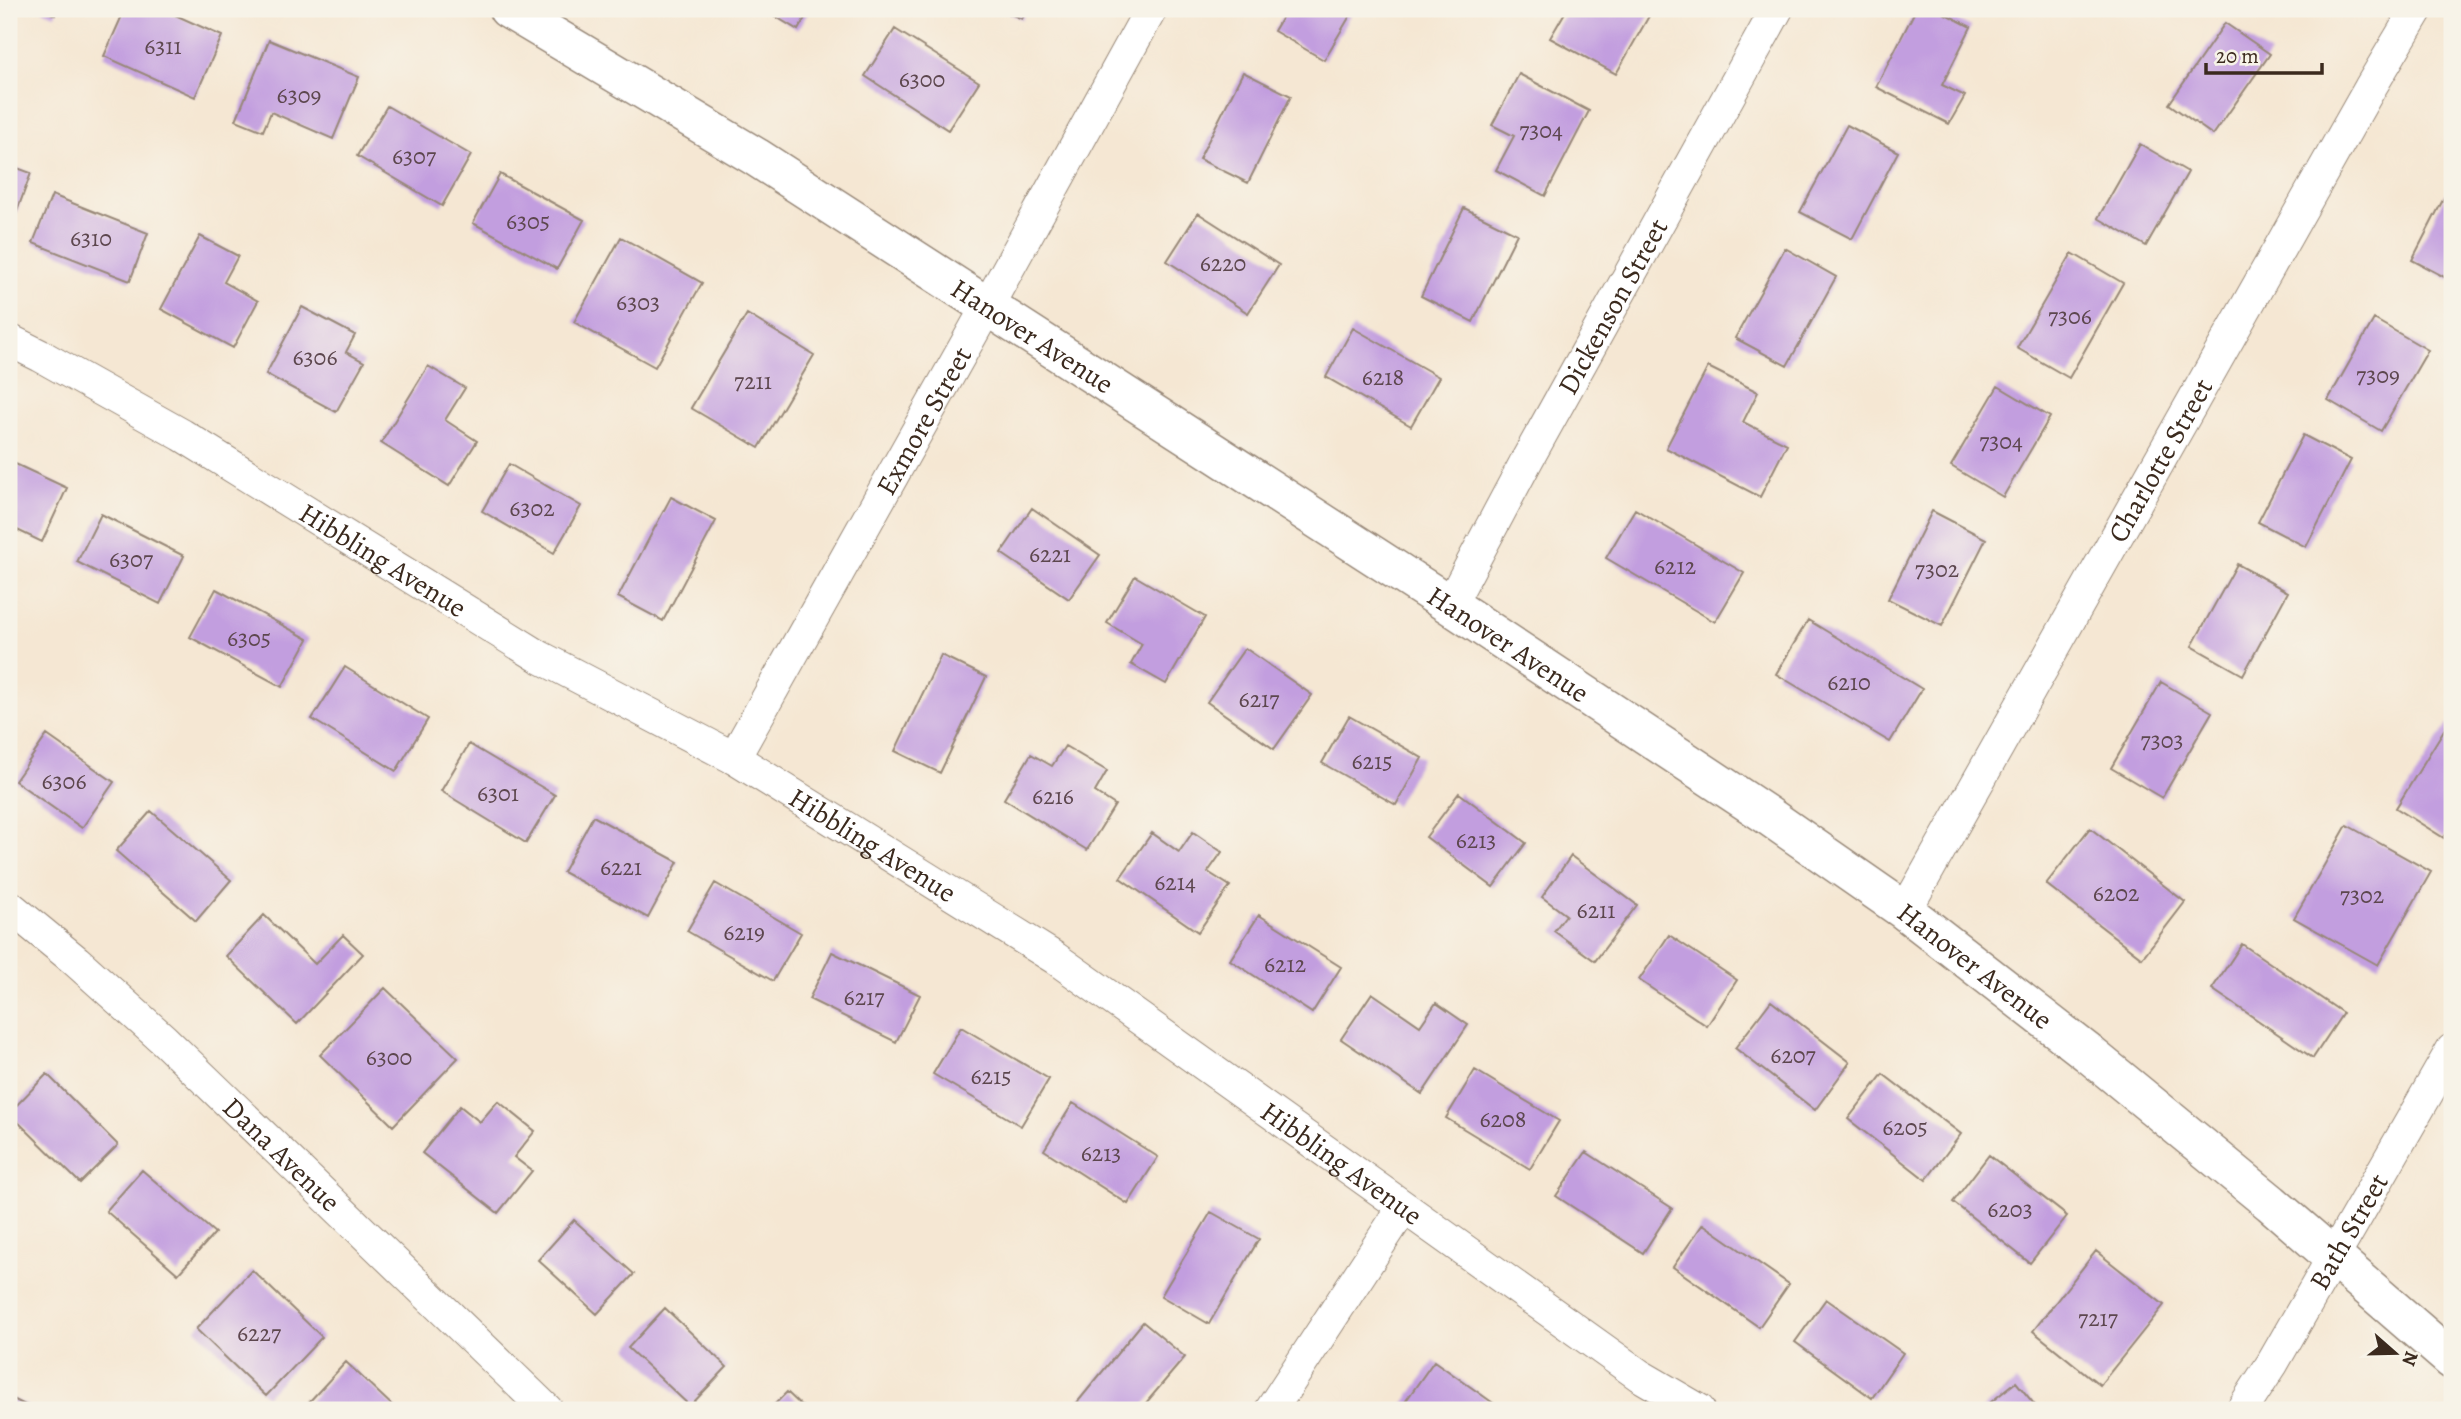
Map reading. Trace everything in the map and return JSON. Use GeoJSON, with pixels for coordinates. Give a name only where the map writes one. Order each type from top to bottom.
{"type":"FeatureCollection","features":[{"type":"Feature","properties":{"kind":"street","name":"Exmore Street"},"geometry":{"type":"LineString","coordinates":[[734,758],[1151,9]]}},
{"type":"Feature","properties":{"kind":"street","name":"Dickenson Street"},"geometry":{"type":"LineString","coordinates":[[1450,605],[1528,458],[1777,9]]}},
{"type":"Feature","properties":{"kind":"street","name":"Charlotte Street"},"geometry":{"type":"LineString","coordinates":[[1905,911],[2417,9]]}},
{"type":"Feature","properties":{"kind":"street","name":"Hanover Avenue"},"geometry":{"type":"LineString","coordinates":[[522,12],[756,156],[1450,605],[1767,815],[1905,911],[2110,1071],[2271,1203],[2452,1360]]}},
{"type":"Feature","properties":{"kind":"street","name":"Hibbling Avenue"},"geometry":{"type":"LineString","coordinates":[[9,340],[182,435],[540,657],[734,758],[1055,958],[1639,1375],[1699,1410]]}},
{"type":"Feature","properties":{"kind":"street","name":"Dana Avenue"},"geometry":{"type":"LineString","coordinates":[[9,906],[76,961],[164,1041],[547,1410]]}},
{"type":"Feature","properties":{"kind":"street","name":"Bath Street"},"geometry":{"type":"LineString","coordinates":[[2242,1410],[2334,1258],[2452,1050]]}},
{"type":"Feature","properties":{"kind":"street"},"geometry":{"type":"LineString","coordinates":[[1270,1410],[1403,1208]]}},
{"type":"Feature","properties":{"kind":"building"},"geometry":{"type":"Polygon","coordinates":[[[40,9],[57,9],[55,15],[40,9]]]}},
{"type":"Feature","properties":{"kind":"building"},"geometry":{"type":"Polygon","coordinates":[[[125,9],[162,9],[222,36],[195,97],[104,56],[125,9]]]}},
{"type":"Feature","properties":{"kind":"building"},"geometry":{"type":"Polygon","coordinates":[[[763,9],[810,9],[798,30],[763,9]]]}},
{"type":"Feature","properties":{"kind":"building"},"geometry":{"type":"Polygon","coordinates":[[[999,9],[1027,9],[1022,19],[999,9]]]}},
{"type":"Feature","properties":{"kind":"building"},"geometry":{"type":"Polygon","coordinates":[[[1287,9],[1354,9],[1324,60],[1274,31],[1287,9]]]}},
{"type":"Feature","properties":{"kind":"building"},"geometry":{"type":"Polygon","coordinates":[[[1567,9],[1653,9],[1616,74],[1550,38],[1567,9]]]}},
{"type":"Feature","properties":{"kind":"building"},"geometry":{"type":"Polygon","coordinates":[[[1916,9],[1936,9],[1971,27],[1942,85],[1965,96],[1949,124],[1876,87],[1916,9]]]}},
{"type":"Feature","properties":{"kind":"building"},"geometry":{"type":"Polygon","coordinates":[[[2225,23],[2270,54],[2213,135],[2169,104],[2225,23]]]}},
{"type":"Feature","properties":{"kind":"building"},"geometry":{"type":"Polygon","coordinates":[[[895,29],[979,82],[948,130],[865,76],[895,29]]]}},
{"type":"Feature","properties":{"kind":"building"},"geometry":{"type":"Polygon","coordinates":[[[269,40],[359,77],[333,139],[271,112],[263,131],[236,120],[269,40]]]}},
{"type":"Feature","properties":{"kind":"building"},"geometry":{"type":"Polygon","coordinates":[[[1243,72],[1291,96],[1248,183],[1199,159],[1243,72]]]}},
{"type":"Feature","properties":{"kind":"building"},"geometry":{"type":"Polygon","coordinates":[[[1519,74],[1589,111],[1545,196],[1496,170],[1514,136],[1492,125],[1519,74]]]}},
{"type":"Feature","properties":{"kind":"building"},"geometry":{"type":"Polygon","coordinates":[[[387,106],[471,155],[442,206],[357,156],[387,106]]]}},
{"type":"Feature","properties":{"kind":"building"},"geometry":{"type":"Polygon","coordinates":[[[1847,125],[1898,152],[1852,239],[1800,212],[1847,125]]]}},
{"type":"Feature","properties":{"kind":"building"},"geometry":{"type":"Polygon","coordinates":[[[2140,144],[2188,172],[2146,246],[2098,218],[2140,144]]]}},
{"type":"Feature","properties":{"kind":"building"},"geometry":{"type":"Polygon","coordinates":[[[9,165],[31,173],[13,222],[9,221],[9,165]]]}},
{"type":"Feature","properties":{"kind":"building"},"geometry":{"type":"Polygon","coordinates":[[[500,174],[584,220],[557,269],[473,223],[500,174]]]}},
{"type":"Feature","properties":{"kind":"building"},"geometry":{"type":"Polygon","coordinates":[[[2447,192],[2452,195],[2452,281],[2412,260],[2447,192]]]}},
{"type":"Feature","properties":{"kind":"building"},"geometry":{"type":"Polygon","coordinates":[[[52,195],[148,233],[130,281],[33,243],[52,195]]]}},
{"type":"Feature","properties":{"kind":"building"},"geometry":{"type":"Polygon","coordinates":[[[1464,208],[1517,234],[1473,322],[1421,296],[1464,208]]]}},
{"type":"Feature","properties":{"kind":"building"},"geometry":{"type":"Polygon","coordinates":[[[1198,213],[1279,265],[1248,313],[1167,261],[1198,213]]]}},
{"type":"Feature","properties":{"kind":"building"},"geometry":{"type":"Polygon","coordinates":[[[200,236],[238,256],[224,282],[258,301],[233,348],[161,309],[200,236]]]}},
{"type":"Feature","properties":{"kind":"building"},"geometry":{"type":"Polygon","coordinates":[[[621,237],[702,283],[655,367],[574,322],[621,237]]]}},
{"type":"Feature","properties":{"kind":"building"},"geometry":{"type":"Polygon","coordinates":[[[1785,248],[1836,277],[1787,366],[1735,338],[1785,248]]]}},
{"type":"Feature","properties":{"kind":"building"},"geometry":{"type":"Polygon","coordinates":[[[2072,253],[2123,283],[2069,378],[2017,348],[2072,253]]]}},
{"type":"Feature","properties":{"kind":"building"},"geometry":{"type":"Polygon","coordinates":[[[302,307],[355,335],[346,352],[364,362],[336,412],[266,374],[302,307]]]}},
{"type":"Feature","properties":{"kind":"building"},"geometry":{"type":"Polygon","coordinates":[[[747,314],[814,355],[759,448],[691,408],[747,314]]]}},
{"type":"Feature","properties":{"kind":"building"},"geometry":{"type":"Polygon","coordinates":[[[2374,319],[2428,350],[2381,431],[2328,400],[2374,319]]]}},
{"type":"Feature","properties":{"kind":"building"},"geometry":{"type":"Polygon","coordinates":[[[1353,328],[1439,377],[1411,426],[1326,377],[1353,328]]]}},
{"type":"Feature","properties":{"kind":"building"},"geometry":{"type":"Polygon","coordinates":[[[428,366],[465,388],[445,420],[477,441],[449,486],[381,443],[428,366]]]}},
{"type":"Feature","properties":{"kind":"building"},"geometry":{"type":"Polygon","coordinates":[[[1708,367],[1758,392],[1743,422],[1787,444],[1760,497],[1666,448],[1708,367]]]}},
{"type":"Feature","properties":{"kind":"building"},"geometry":{"type":"Polygon","coordinates":[[[1998,386],[2050,417],[2003,497],[1951,466],[1998,386]]]}},
{"type":"Feature","properties":{"kind":"building"},"geometry":{"type":"Polygon","coordinates":[[[2303,435],[2351,460],[2306,547],[2258,522],[2303,435]]]}},
{"type":"Feature","properties":{"kind":"building"},"geometry":{"type":"Polygon","coordinates":[[[9,461],[67,488],[42,542],[11,527],[9,533],[9,461]]]}},
{"type":"Feature","properties":{"kind":"building"},"geometry":{"type":"Polygon","coordinates":[[[509,464],[581,506],[554,553],[482,511],[509,464]]]}},
{"type":"Feature","properties":{"kind":"building"},"geometry":{"type":"Polygon","coordinates":[[[671,497],[716,521],[663,621],[618,597],[671,497]]]}},
{"type":"Feature","properties":{"kind":"building"},"geometry":{"type":"Polygon","coordinates":[[[1032,508],[1100,555],[1069,599],[1001,553],[1032,508]]]}},
{"type":"Feature","properties":{"kind":"building"},"geometry":{"type":"Polygon","coordinates":[[[1635,509],[1744,573],[1715,622],[1606,558],[1635,509]]]}},
{"type":"Feature","properties":{"kind":"building"},"geometry":{"type":"Polygon","coordinates":[[[1932,511],[1986,539],[1942,626],[1888,599],[1932,511]]]}},
{"type":"Feature","properties":{"kind":"building"},"geometry":{"type":"Polygon","coordinates":[[[101,514],[184,556],[160,604],[77,562],[101,514]]]}},
{"type":"Feature","properties":{"kind":"building"},"geometry":{"type":"Polygon","coordinates":[[[2237,564],[2288,592],[2243,675],[2192,646],[2237,564]]]}},
{"type":"Feature","properties":{"kind":"building"},"geometry":{"type":"Polygon","coordinates":[[[1135,576],[1205,617],[1166,684],[1131,664],[1142,644],[1107,623],[1135,576]]]}},
{"type":"Feature","properties":{"kind":"building"},"geometry":{"type":"Polygon","coordinates":[[[216,589],[308,639],[282,687],[190,637],[216,589]]]}},
{"type":"Feature","properties":{"kind":"building"},"geometry":{"type":"Polygon","coordinates":[[[1808,620],[1922,689],[1890,742],[1776,674],[1808,620]]]}},
{"type":"Feature","properties":{"kind":"building"},"geometry":{"type":"Polygon","coordinates":[[[1245,648],[1312,695],[1274,749],[1207,702],[1245,648]]]}},
{"type":"Feature","properties":{"kind":"building"},"geometry":{"type":"Polygon","coordinates":[[[941,655],[986,677],[940,773],[895,751],[941,655]]]}},
{"type":"Feature","properties":{"kind":"building"},"geometry":{"type":"Polygon","coordinates":[[[345,667],[428,719],[396,771],[312,719],[345,667]]]}},
{"type":"Feature","properties":{"kind":"building"},"geometry":{"type":"Polygon","coordinates":[[[2161,682],[2212,712],[2162,798],[2111,768],[2161,682]]]}},
{"type":"Feature","properties":{"kind":"building"},"geometry":{"type":"Polygon","coordinates":[[[1349,716],[1422,758],[1396,805],[1322,763],[1349,716]]]}},
{"type":"Feature","properties":{"kind":"building"},"geometry":{"type":"Polygon","coordinates":[[[2447,725],[2452,728],[2452,824],[2444,838],[2396,808],[2447,725]]]}},
{"type":"Feature","properties":{"kind":"building"},"geometry":{"type":"Polygon","coordinates":[[[47,735],[114,782],[82,828],[15,781],[47,735]]]}},
{"type":"Feature","properties":{"kind":"building"},"geometry":{"type":"Polygon","coordinates":[[[469,744],[555,795],[526,843],[441,791],[469,744]]]}},
{"type":"Feature","properties":{"kind":"building"},"geometry":{"type":"Polygon","coordinates":[[[1065,746],[1107,771],[1095,792],[1115,805],[1087,850],[1004,799],[1031,754],[1052,766],[1065,746]]]}},
{"type":"Feature","properties":{"kind":"building"},"geometry":{"type":"Polygon","coordinates":[[[1459,793],[1526,843],[1493,887],[1426,837],[1459,793]]]}},
{"type":"Feature","properties":{"kind":"building"},"geometry":{"type":"Polygon","coordinates":[[[151,811],[231,880],[196,921],[116,851],[151,811]]]}},
{"type":"Feature","properties":{"kind":"building"},"geometry":{"type":"Polygon","coordinates":[[[593,816],[678,862],[648,918],[563,872],[593,816]]]}},
{"type":"Feature","properties":{"kind":"building"},"geometry":{"type":"Polygon","coordinates":[[[2347,825],[2431,872],[2378,965],[2294,918],[2347,825]]]}},
{"type":"Feature","properties":{"kind":"building"},"geometry":{"type":"Polygon","coordinates":[[[2090,828],[2185,902],[2142,958],[2046,884],[2090,828]]]}},
{"type":"Feature","properties":{"kind":"building"},"geometry":{"type":"Polygon","coordinates":[[[1193,832],[1222,852],[1208,872],[1230,886],[1198,932],[1120,878],[1152,833],[1179,852],[1193,832]]]}},
{"type":"Feature","properties":{"kind":"building"},"geometry":{"type":"Polygon","coordinates":[[[1571,856],[1637,905],[1595,961],[1554,931],[1566,915],[1542,897],[1571,856]]]}},
{"type":"Feature","properties":{"kind":"building"},"geometry":{"type":"Polygon","coordinates":[[[715,883],[801,933],[773,981],[687,931],[715,883]]]}},
{"type":"Feature","properties":{"kind":"building"},"geometry":{"type":"Polygon","coordinates":[[[264,915],[315,964],[343,935],[363,954],[297,1024],[226,956],[264,915]]]}},
{"type":"Feature","properties":{"kind":"building"},"geometry":{"type":"Polygon","coordinates":[[[1259,915],[1341,967],[1312,1013],[1230,960],[1259,915]]]}},
{"type":"Feature","properties":{"kind":"building"},"geometry":{"type":"Polygon","coordinates":[[[1669,935],[1737,980],[1707,1026],[1639,980],[1669,935]]]}},
{"type":"Feature","properties":{"kind":"building"},"geometry":{"type":"Polygon","coordinates":[[[2242,944],[2343,1013],[2313,1058],[2212,989],[2242,944]]]}},
{"type":"Feature","properties":{"kind":"building"},"geometry":{"type":"Polygon","coordinates":[[[832,952],[920,995],[896,1042],[809,999],[832,952]]]}},
{"type":"Feature","properties":{"kind":"building"},"geometry":{"type":"Polygon","coordinates":[[[385,988],[458,1058],[393,1126],[320,1055],[385,988]]]}},
{"type":"Feature","properties":{"kind":"building"},"geometry":{"type":"Polygon","coordinates":[[[1372,993],[1420,1026],[1436,1003],[1468,1025],[1422,1094],[1341,1039],[1372,993]]]}},
{"type":"Feature","properties":{"kind":"building"},"geometry":{"type":"Polygon","coordinates":[[[1771,1001],[1850,1062],[1815,1110],[1735,1048],[1771,1001]]]}},
{"type":"Feature","properties":{"kind":"building"},"geometry":{"type":"Polygon","coordinates":[[[961,1027],[1049,1079],[1021,1126],[933,1074],[961,1027]]]}},
{"type":"Feature","properties":{"kind":"building"},"geometry":{"type":"Polygon","coordinates":[[[1475,1070],[1559,1121],[1530,1169],[1446,1118],[1475,1070]]]}},
{"type":"Feature","properties":{"kind":"building"},"geometry":{"type":"Polygon","coordinates":[[[47,1074],[118,1145],[80,1183],[9,1113],[47,1074]]]}},
{"type":"Feature","properties":{"kind":"building"},"geometry":{"type":"Polygon","coordinates":[[[1883,1074],[1961,1134],[1926,1180],[1848,1119],[1883,1074]]]}},
{"type":"Feature","properties":{"kind":"building"},"geometry":{"type":"Polygon","coordinates":[[[498,1101],[535,1131],[514,1157],[532,1171],[498,1213],[422,1153],[460,1106],[480,1122],[498,1101]]]}},
{"type":"Feature","properties":{"kind":"building"},"geometry":{"type":"Polygon","coordinates":[[[1073,1103],[1158,1157],[1128,1204],[1044,1150],[1073,1103]]]}},
{"type":"Feature","properties":{"kind":"building"},"geometry":{"type":"Polygon","coordinates":[[[1586,1152],[1672,1208],[1643,1253],[1556,1196],[1586,1152]]]}},
{"type":"Feature","properties":{"kind":"building"},"geometry":{"type":"Polygon","coordinates":[[[1989,1155],[2067,1216],[2030,1263],[1953,1202],[1989,1155]]]}},
{"type":"Feature","properties":{"kind":"building"},"geometry":{"type":"Polygon","coordinates":[[[142,1170],[215,1233],[178,1274],[106,1211],[142,1170]]]}},
{"type":"Feature","properties":{"kind":"building"},"geometry":{"type":"Polygon","coordinates":[[[1211,1212],[1259,1239],[1209,1324],[1161,1296],[1211,1212]]]}},
{"type":"Feature","properties":{"kind":"building"},"geometry":{"type":"Polygon","coordinates":[[[574,1220],[634,1274],[597,1314],[538,1260],[574,1220]]]}},
{"type":"Feature","properties":{"kind":"building"},"geometry":{"type":"Polygon","coordinates":[[[1703,1224],[1789,1284],[1759,1327],[1673,1267],[1703,1224]]]}},
{"type":"Feature","properties":{"kind":"building"},"geometry":{"type":"Polygon","coordinates":[[[2096,1251],[2164,1305],[2100,1385],[2033,1331],[2096,1251]]]}},
{"type":"Feature","properties":{"kind":"building"},"geometry":{"type":"Polygon","coordinates":[[[252,1270],[322,1337],[266,1396],[196,1329],[252,1270]]]}},
{"type":"Feature","properties":{"kind":"building"},"geometry":{"type":"Polygon","coordinates":[[[1826,1299],[1903,1353],[1872,1398],[1795,1342],[1826,1299]]]}},
{"type":"Feature","properties":{"kind":"building"},"geometry":{"type":"Polygon","coordinates":[[[665,1308],[727,1367],[690,1406],[628,1348],[665,1308]]]}},
{"type":"Feature","properties":{"kind":"building"},"geometry":{"type":"Polygon","coordinates":[[[1143,1322],[1185,1357],[1140,1410],[1083,1410],[1076,1404],[1143,1322]]]}},
{"type":"Feature","properties":{"kind":"building"},"geometry":{"type":"Polygon","coordinates":[[[1434,1361],[1503,1410],[1411,1410],[1403,1405],[1434,1361]]]}},
{"type":"Feature","properties":{"kind":"building"},"geometry":{"type":"Polygon","coordinates":[[[346,1362],[397,1410],[319,1410],[309,1402],[346,1362]]]}},
{"type":"Feature","properties":{"kind":"building"},"geometry":{"type":"Polygon","coordinates":[[[2016,1382],[2039,1410],[1981,1410],[2016,1382]]]}},
{"type":"Feature","properties":{"kind":"building"},"geometry":{"type":"Polygon","coordinates":[[[787,1392],[806,1410],[769,1410],[787,1392]]]}},
{"type":"Feature","properties":{"kind":"building"},"geometry":{"type":"Polygon","coordinates":[[[9,1397],[35,1410],[9,1410],[9,1397]]]}}]}
